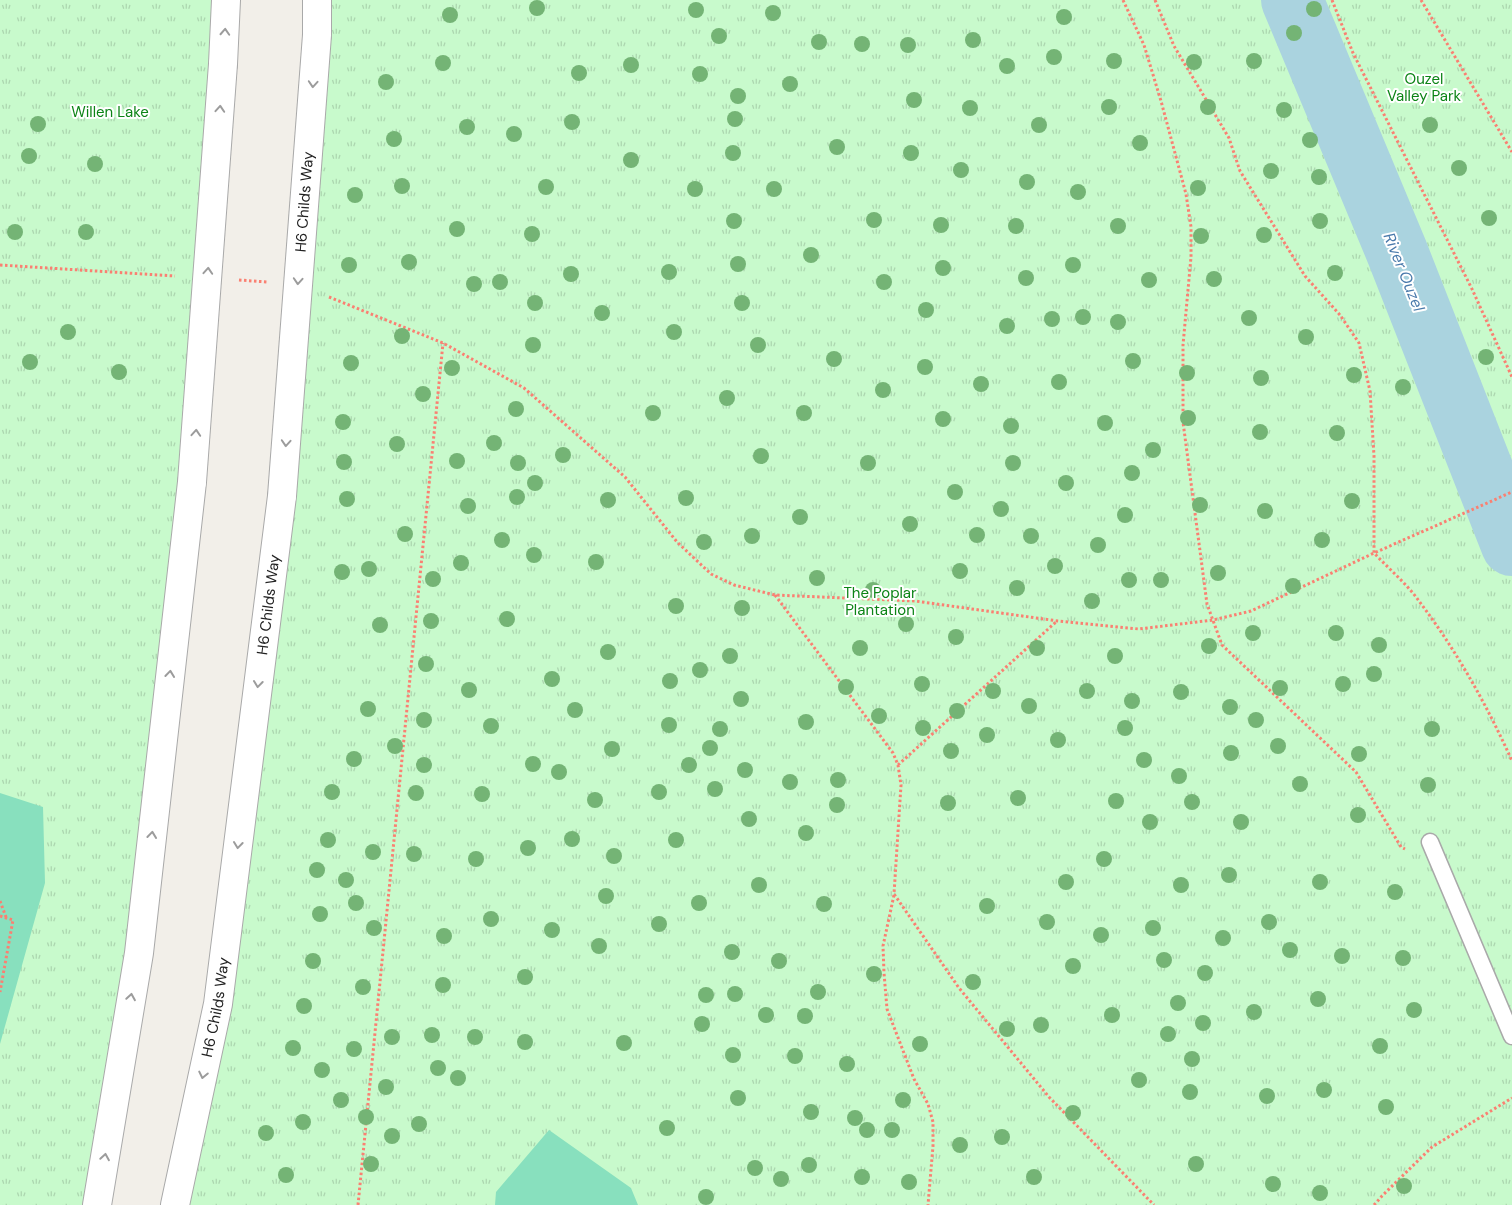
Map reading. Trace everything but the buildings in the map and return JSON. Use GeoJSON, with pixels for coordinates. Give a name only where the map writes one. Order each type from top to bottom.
{"type":"FeatureCollection","features":[{"type":"Feature","properties":{"kind":"street"},"geometry":{"type":"LineString","coordinates":[[97,1205],[139,953],[192,482],[223,64],[226,0]]}},
{"type":"Feature","properties":{"kind":"street","name":"H6 Childs Way"},"geometry":{"type":"LineString","coordinates":[[175,1205],[218,1004],[282,496],[316,36],[317,0]]}},
{"type":"Feature","properties":{"kind":"lane"},"geometry":{"type":"LineString","coordinates":[[1432,845],[1512,1036]]}},
{"type":"Feature","properties":{"kind":"path"},"geometry":{"type":"LineString","coordinates":[[1123,0],[1144,45],[1161,101],[1186,194],[1191,226],[1191,257],[1184,345],[1183,422],[1207,604],[1222,644],[1356,772],[1401,847],[1417,856],[1432,845]]}},
{"type":"Feature","properties":{"kind":"path"},"geometry":{"type":"LineString","coordinates":[[1155,0],[1174,46],[1229,138],[1240,171],[1305,276],[1340,315],[1359,344],[1370,392],[1374,456],[1374,553],[1419,600],[1459,660],[1496,725],[1512,761]]}},
{"type":"Feature","properties":{"kind":"path"},"geometry":{"type":"LineString","coordinates":[[1332,0],[1353,53],[1472,289],[1512,376]]}},
{"type":"Feature","properties":{"kind":"path"},"geometry":{"type":"LineString","coordinates":[[1421,0],[1512,152]]}},
{"type":"Feature","properties":{"kind":"path"},"geometry":{"type":"LineString","coordinates":[[0,265],[178,276]]}},
{"type":"Feature","properties":{"kind":"path"},"geometry":{"type":"LineString","coordinates":[[238,280],[267,282]]}},
{"type":"Feature","properties":{"kind":"path"},"geometry":{"type":"LineString","coordinates":[[322,295],[340,300],[443,344],[524,388],[625,477],[677,542],[711,574],[734,585],[775,595],[915,601],[1058,621],[1139,629],[1213,620],[1251,611],[1374,553],[1512,492]]}},
{"type":"Feature","properties":{"kind":"path"},"geometry":{"type":"LineString","coordinates":[[358,1205],[443,344]]}},
{"type":"Feature","properties":{"kind":"path"},"geometry":{"type":"LineString","coordinates":[[775,595],[893,753],[898,765],[901,785],[894,894],[883,946],[884,973],[888,1009],[914,1079],[928,1104],[933,1122],[928,1205]]}},
{"type":"Feature","properties":{"kind":"path"},"geometry":{"type":"LineString","coordinates":[[898,765],[1058,621]]}},
{"type":"Feature","properties":{"kind":"path"},"geometry":{"type":"LineString","coordinates":[[894,894],[959,988],[1049,1096],[1154,1205]]}},
{"type":"Feature","properties":{"kind":"path"},"geometry":{"type":"LineString","coordinates":[[0,901],[6,918]]}},
{"type":"Feature","properties":{"kind":"path"},"geometry":{"type":"LineString","coordinates":[[0,916],[13,920],[0,992]]}},
{"type":"Feature","properties":{"kind":"path"},"geometry":{"type":"LineString","coordinates":[[1374,1205],[1432,1147],[1512,1098]]}},
{"type":"Feature","properties":{"kind":"green space","name":"Willen Lake"},"geometry":{"type":"Polygon","coordinates":[[[0,0],[226,0],[192,482],[97,1205],[0,1205],[0,0]]]}},
{"type":"Feature","properties":{"kind":"green space","name":"The Poplar Plantation"},"geometry":{"type":"Polygon","coordinates":[[[317,0],[1512,0],[1512,1205],[175,1205],[218,1004],[317,0]]]}},
{"type":"Feature","properties":{"kind":"green space"},"geometry":{"type":"Polygon","coordinates":[[[0,793],[43,807],[45,883],[0,1044],[0,793]]]}},
{"type":"Feature","properties":{"kind":"green space"},"geometry":{"type":"Polygon","coordinates":[[[549,1130],[631,1188],[638,1205],[495,1205],[496,1192],[549,1130]]]}},
{"type":"Feature","properties":{"kind":"waterway","name":"River Ouzel"},"geometry":{"type":"LineString","coordinates":[[1292,0],[1397,252],[1512,545]]}},
{"type":"Feature","properties":{"kind":"park label","name":"Ouzel Valley Park"},"geometry":{"type":"Point","coordinates":[1424,88]}}]}
